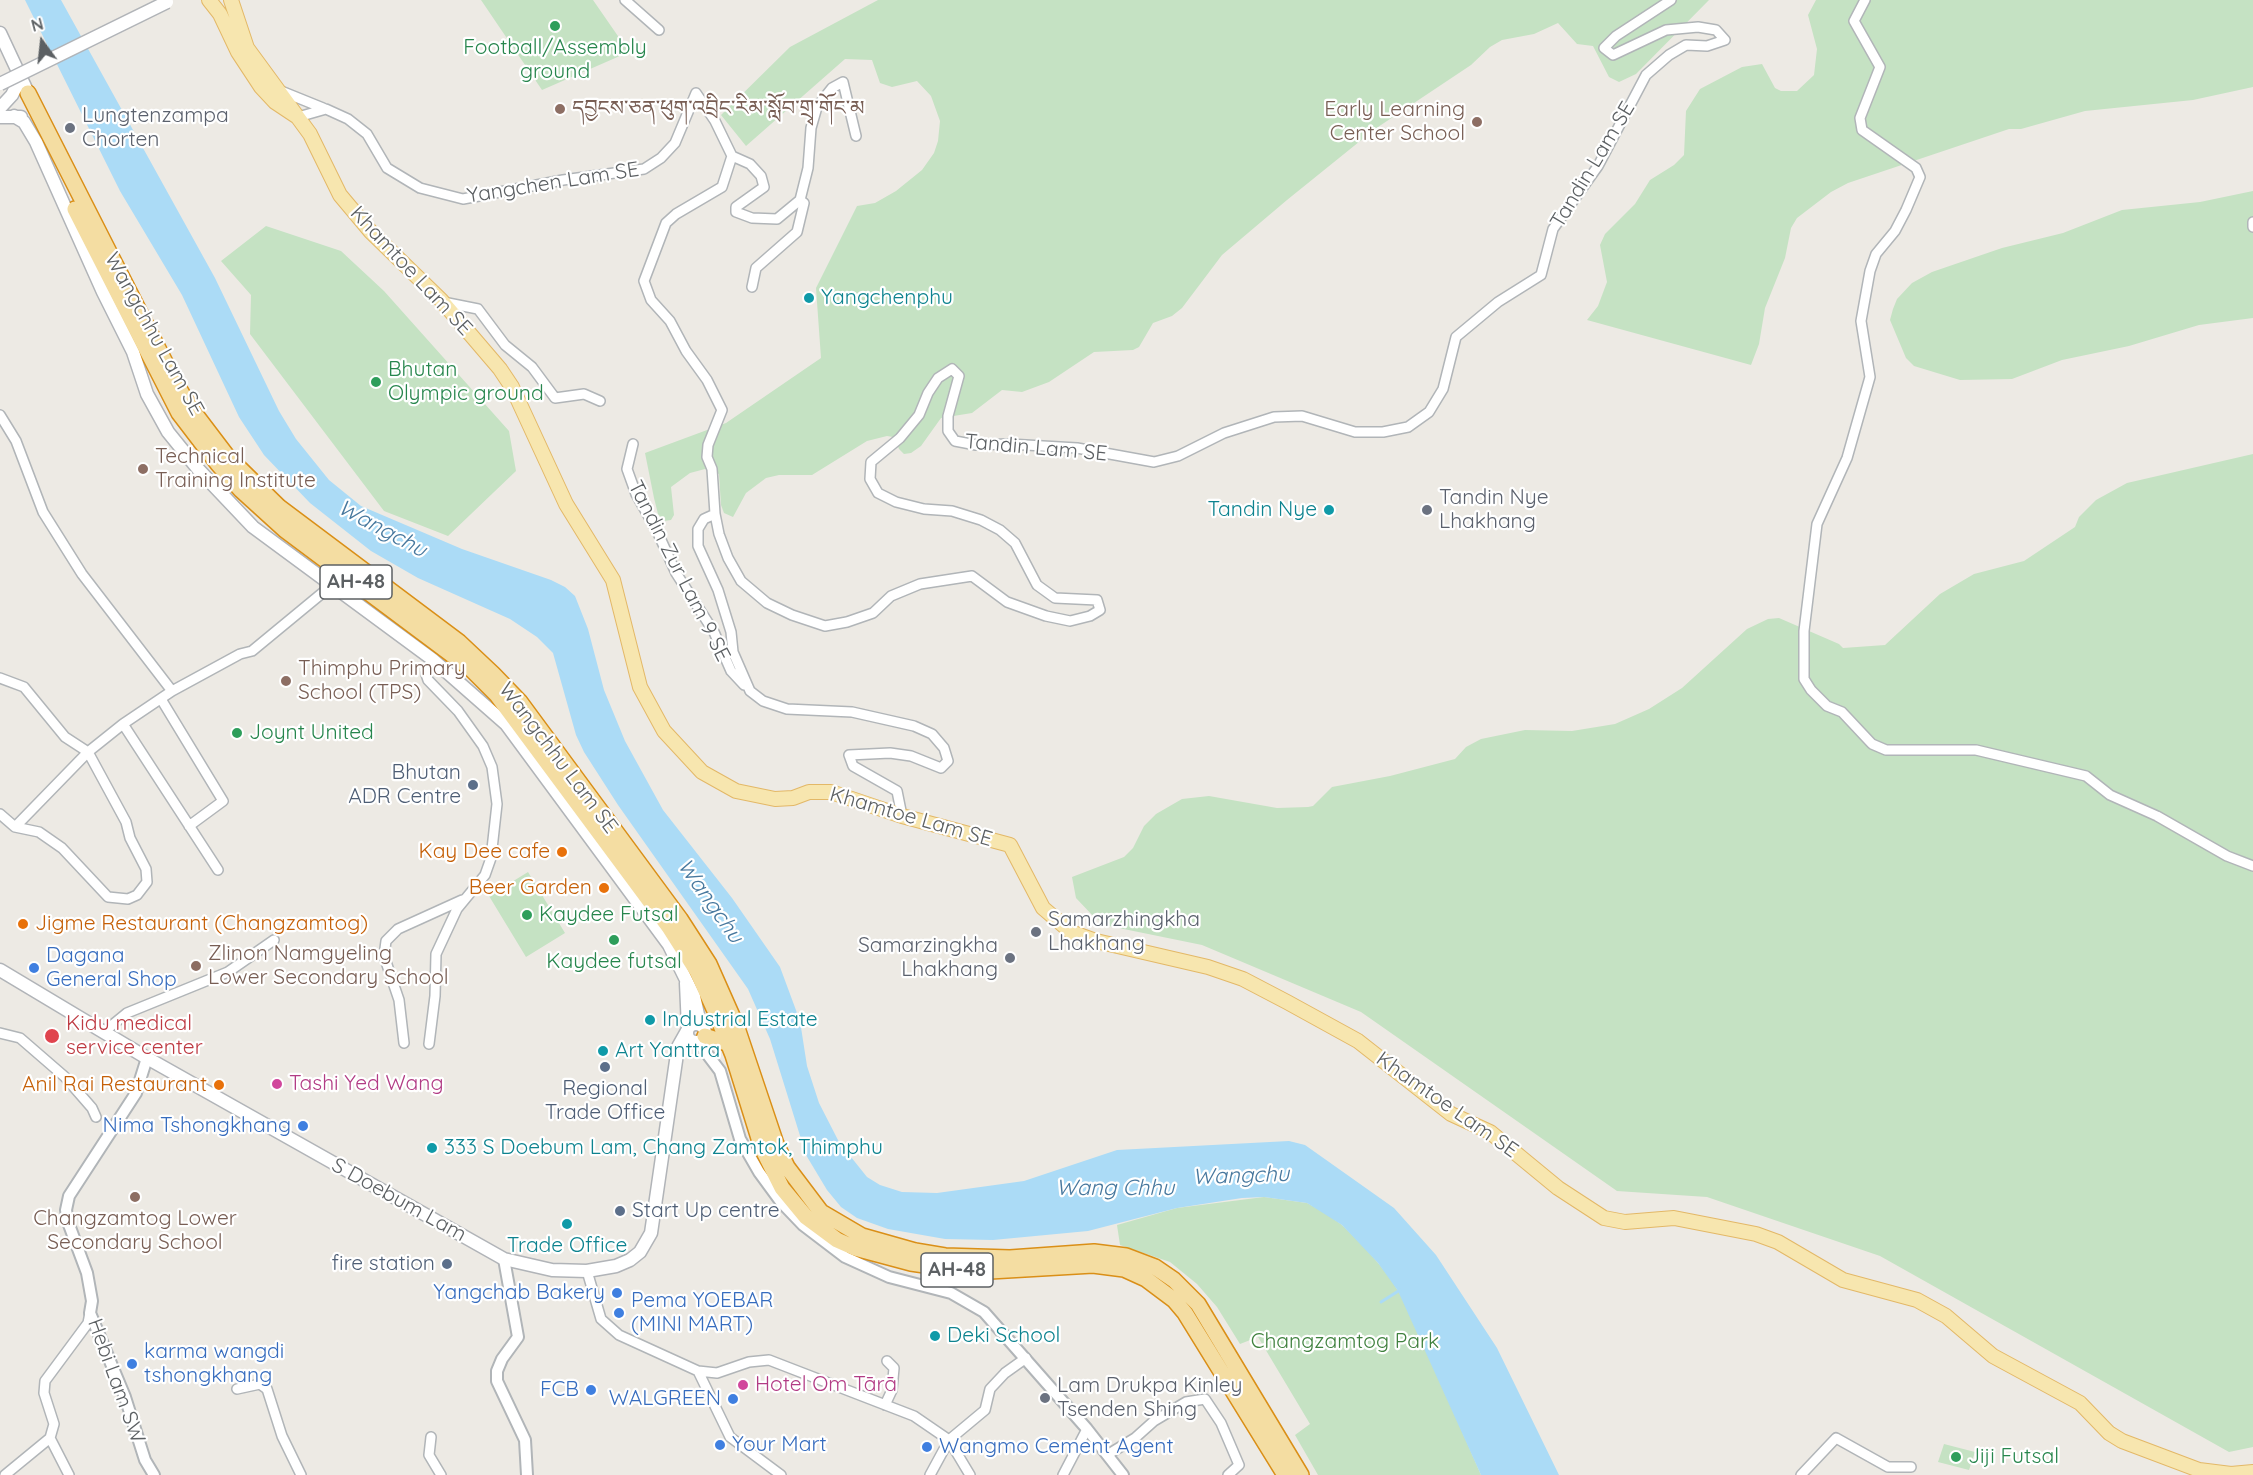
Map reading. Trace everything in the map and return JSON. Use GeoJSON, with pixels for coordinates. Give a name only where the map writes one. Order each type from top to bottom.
{"type":"FeatureCollection","features":[{"type":"Feature","properties":{"kind":"highway","name":"Wangchhu Lam SE"},"geometry":{"type":"LineString","coordinates":[[28,93],[34,125],[147,354],[179,413],[195,436],[241,490],[277,523],[471,669],[497,695],[686,950],[717,1013]]}},
{"type":"Feature","properties":{"kind":"highway","name":"Wangchhu Lam SE"},"geometry":{"type":"LineString","coordinates":[[28,93],[174,380],[208,431],[243,473],[279,507],[459,642],[508,688],[680,919],[709,964],[736,1025],[753,1099]]}},
{"type":"Feature","properties":{"kind":"highway"},"geometry":{"type":"LineString","coordinates":[[717,1013],[697,1033],[729,1044]]}},
{"type":"Feature","properties":{"kind":"highway","name":"AH-48"},"geometry":{"type":"LineString","coordinates":[[717,1013],[753,1099],[776,1144],[803,1189],[821,1212],[862,1236],[915,1251],[945,1256],[1010,1258],[1094,1252],[1126,1256],[1155,1267],[1174,1280],[1198,1304],[1301,1475]]}},
{"type":"Feature","properties":{"kind":"highway","name":"AH-48"},"geometry":{"type":"LineString","coordinates":[[753,1099],[762,1148],[782,1188],[806,1217],[837,1240],[884,1257],[973,1272],[1112,1266],[1135,1273],[1162,1290],[1185,1313],[1285,1475]]}},
{"type":"Feature","properties":{"kind":"main road"},"geometry":{"type":"LineString","coordinates":[[209,0],[219,0]]}},
{"type":"Feature","properties":{"kind":"main road","name":"Khamtoe Lam SE"},"geometry":{"type":"LineString","coordinates":[[209,0],[220,14],[238,52],[261,87],[283,110],[298,117]]}},
{"type":"Feature","properties":{"kind":"main road","name":"Khamtoe Lam SE"},"geometry":{"type":"LineString","coordinates":[[231,0],[247,48],[310,134],[346,202],[371,232],[443,302],[500,369],[512,387],[566,504],[581,530],[604,561],[613,580],[640,687],[664,731],[684,755],[719,783],[736,791],[776,799],[793,798],[809,792],[831,792],[902,816],[1010,845],[1043,908],[1071,932],[1096,941],[1208,967],[1243,979],[1358,1041],[1451,1114],[1490,1132],[1558,1188],[1604,1218],[1633,1222],[1674,1218],[1756,1234],[1778,1242],[1844,1280],[1917,1300],[1946,1316],[1993,1356],[2080,1403],[2109,1432],[2122,1441],[2199,1470],[2231,1474],[2253,1472]]}},
{"type":"Feature","properties":{"kind":"main road"},"geometry":{"type":"LineString","coordinates":[[0,84],[171,1]]}},
{"type":"Feature","properties":{"kind":"main road"},"geometry":{"type":"LineString","coordinates":[[0,33],[28,93]]}},
{"type":"Feature","properties":{"kind":"main road"},"geometry":{"type":"LineString","coordinates":[[0,108],[12,95],[21,77]]}},
{"type":"Feature","properties":{"kind":"main road"},"geometry":{"type":"LineString","coordinates":[[14,116],[24,122],[36,142],[103,292],[133,352],[147,394],[168,432],[198,470],[253,527],[432,659],[506,724],[669,945],[694,996],[697,1033]]}},
{"type":"Feature","properties":{"kind":"main road"},"geometry":{"type":"LineString","coordinates":[[0,117],[26,118],[34,125]]}},
{"type":"Feature","properties":{"kind":"main road","name":"S Doebum Lam"},"geometry":{"type":"LineString","coordinates":[[0,970],[147,1058],[504,1259],[552,1270],[587,1271],[630,1260],[640,1252],[651,1233],[677,1059],[697,1033]]}},
{"type":"Feature","properties":{"kind":"street"},"geometry":{"type":"LineString","coordinates":[[625,0],[659,30]]}},
{"type":"Feature","properties":{"kind":"street","name":"Tandin Lam SE"},"geometry":{"type":"LineString","coordinates":[[715,514],[719,534],[728,558],[741,581],[767,603],[792,615],[825,626],[848,622],[873,613],[891,596],[920,584],[972,576],[1007,602],[1046,616],[1070,621],[1090,616],[1100,610],[1097,600],[1055,598],[1037,585],[1015,543],[1000,530],[961,514],[896,502],[878,493],[870,478],[871,462],[900,438],[919,415],[928,393],[938,378],[952,369],[959,376],[948,416],[948,431],[955,441],[975,445],[1009,444],[1077,448],[1154,462],[1178,456],[1232,430],[1274,417],[1302,416],[1355,432],[1383,432],[1408,427],[1429,412],[1443,389],[1456,337],[1479,316],[1541,275],[1553,229],[1598,166],[1647,75],[1669,55],[1686,45],[1707,46],[1725,40],[1716,30],[1698,27],[1666,30],[1613,55],[1604,48],[1616,36],[1671,0]]}},
{"type":"Feature","properties":{"kind":"street"},"geometry":{"type":"LineString","coordinates":[[1864,0],[1854,21],[1880,67],[1860,118],[1862,130],[1916,168],[1920,177],[1895,231],[1876,254],[1870,271],[1861,321],[1870,377],[1847,458],[1817,524],[1804,632],[1804,678],[1811,690],[1827,706],[1842,712],[1872,744],[1886,750],[1976,750],[2086,776],[2118,799],[2157,816],[2227,856],[2253,866]]}},
{"type":"Feature","properties":{"kind":"street"},"geometry":{"type":"LineString","coordinates":[[856,136],[843,82],[832,88],[817,108],[811,128],[808,168],[800,200],[777,219],[752,218],[736,212],[736,207],[764,187],[761,176],[750,164],[732,156],[722,187],[676,214],[666,223],[644,281],[651,300],[670,321],[686,351],[707,380],[722,410],[708,445],[707,457],[712,469],[715,514],[704,519],[698,529],[698,546],[718,590],[731,632],[733,652],[750,691],[763,701],[787,709],[852,712],[914,726],[932,734],[944,748],[948,761],[941,768],[911,756],[890,753],[849,754],[853,766],[897,791],[902,816]]}},
{"type":"Feature","properties":{"kind":"street"},"geometry":{"type":"LineString","coordinates":[[279,90],[326,109]]}},
{"type":"Feature","properties":{"kind":"street","name":"Yangchen Lam SE"},"geometry":{"type":"LineString","coordinates":[[326,109],[348,119],[374,143],[380,161],[387,168],[420,188],[451,197],[476,198],[563,180],[644,170],[661,158],[675,143],[696,93],[715,121],[732,156]]}},
{"type":"Feature","properties":{"kind":"street"},"geometry":{"type":"LineString","coordinates":[[298,117],[326,109]]}},
{"type":"Feature","properties":{"kind":"street"},"geometry":{"type":"LineString","coordinates":[[752,286],[756,268],[797,232],[804,203],[800,200]]}},
{"type":"Feature","properties":{"kind":"street"},"geometry":{"type":"LineString","coordinates":[[2253,222],[2253,227]]}},
{"type":"Feature","properties":{"kind":"street"},"geometry":{"type":"LineString","coordinates":[[443,302],[477,309],[505,345],[532,367],[555,398],[584,394],[600,401]]}},
{"type":"Feature","properties":{"kind":"street"},"geometry":{"type":"LineString","coordinates":[[0,415],[16,441],[43,512],[82,574],[172,691]]}},
{"type":"Feature","properties":{"kind":"street","name":"Tandin Zur Lam 9 SE"},"geometry":{"type":"LineString","coordinates":[[633,444],[627,470],[636,494],[657,531],[676,573],[714,632],[731,671],[750,691]]}},
{"type":"Feature","properties":{"kind":"street"},"geometry":{"type":"LineString","coordinates":[[15,827],[88,752],[123,724],[172,691],[240,654],[252,651],[332,585]]}},
{"type":"Feature","properties":{"kind":"street"},"geometry":{"type":"LineString","coordinates":[[429,1044],[435,996],[436,954],[457,909],[485,875],[491,858],[496,828],[496,787],[492,767],[478,738],[428,680],[426,674],[432,659]]}},
{"type":"Feature","properties":{"kind":"street"},"geometry":{"type":"LineString","coordinates":[[0,678],[24,687],[65,737],[88,752],[121,809],[130,838],[146,868],[147,882],[137,895],[128,899],[108,897],[62,848],[39,832],[15,827],[0,814]]}},
{"type":"Feature","properties":{"kind":"street"},"geometry":{"type":"LineString","coordinates":[[160,699],[223,801],[189,826]]}},
{"type":"Feature","properties":{"kind":"street"},"geometry":{"type":"LineString","coordinates":[[123,724],[218,870]]}},
{"type":"Feature","properties":{"kind":"street"},"geometry":{"type":"LineString","coordinates":[[404,1043],[399,1000],[384,956],[386,940],[398,929],[465,899]]}},
{"type":"Feature","properties":{"kind":"street"},"geometry":{"type":"LineString","coordinates":[[105,1031],[127,1013],[228,972],[274,940]]}},
{"type":"Feature","properties":{"kind":"street"},"geometry":{"type":"LineString","coordinates":[[0,1033],[20,1038],[65,1077],[92,1108],[96,1117]]}},
{"type":"Feature","properties":{"kind":"street"},"geometry":{"type":"LineString","coordinates":[[697,1033],[720,1071],[740,1139],[781,1202],[803,1225],[845,1257],[889,1278],[951,1293],[984,1312],[1088,1430],[1123,1475]]}},
{"type":"Feature","properties":{"kind":"street","name":"Hebi Lam SW"},"geometry":{"type":"LineString","coordinates":[[147,1058],[136,1093],[69,1196],[66,1210],[68,1222],[87,1274],[92,1301],[90,1313],[125,1397],[144,1460],[154,1475]]}},
{"type":"Feature","properties":{"kind":"street"},"geometry":{"type":"LineString","coordinates":[[504,1259],[518,1336],[502,1359],[496,1381],[521,1427],[527,1454],[527,1475]]}},
{"type":"Feature","properties":{"kind":"street"},"geometry":{"type":"LineString","coordinates":[[587,1271],[602,1318],[619,1335],[698,1371],[717,1372],[749,1362],[770,1360],[914,1416],[949,1440],[970,1475]]}},
{"type":"Feature","properties":{"kind":"street"},"geometry":{"type":"LineString","coordinates":[[5,1475],[50,1438],[54,1424],[44,1393],[45,1381],[88,1323],[90,1313]]}},
{"type":"Feature","properties":{"kind":"street"},"geometry":{"type":"LineString","coordinates":[[930,1475],[949,1440],[985,1410],[990,1389],[1005,1373],[1026,1358]]}},
{"type":"Feature","properties":{"kind":"street"},"geometry":{"type":"LineString","coordinates":[[885,1405],[892,1390],[894,1368],[887,1361]]}},
{"type":"Feature","properties":{"kind":"street"},"geometry":{"type":"LineString","coordinates":[[698,1371],[730,1437],[781,1475]]}},
{"type":"Feature","properties":{"kind":"street"},"geometry":{"type":"LineString","coordinates":[[237,1389],[260,1384],[267,1389],[282,1436],[301,1475]]}},
{"type":"Feature","properties":{"kind":"street"},"geometry":{"type":"LineString","coordinates":[[1107,1455],[1135,1437],[1154,1420],[1186,1402],[1205,1399],[1221,1423],[1239,1465],[1228,1475]]}},
{"type":"Feature","properties":{"kind":"street"},"geometry":{"type":"LineString","coordinates":[[1063,1475],[1088,1430]]}},
{"type":"Feature","properties":{"kind":"street"},"geometry":{"type":"LineString","coordinates":[[431,1437],[429,1455],[441,1475]]}},
{"type":"Feature","properties":{"kind":"street"},"geometry":{"type":"LineString","coordinates":[[50,1438],[69,1475]]}},
{"type":"Feature","properties":{"kind":"street"},"geometry":{"type":"LineString","coordinates":[[1801,1475],[1836,1438],[1888,1467],[1911,1467]]}},
{"type":"Feature","properties":{"kind":"green space","name":"Football/Assembly ground"},"geometry":{"type":"Polygon","coordinates":[[[481,0],[593,0],[629,52],[542,90],[481,0]]]}},
{"type":"Feature","properties":{"kind":"green space"},"geometry":{"type":"Polygon","coordinates":[[[878,0],[1709,0],[1636,74],[1619,82],[1609,77],[1593,46],[1577,44],[1558,23],[1534,34],[1502,40],[1490,47],[1471,65],[1375,129],[1287,200],[1222,255],[1182,308],[1172,316],[1153,323],[1139,347],[1133,350],[1094,352],[1049,382],[1022,392],[1002,390],[972,413],[941,418],[921,446],[911,453],[904,454],[899,449],[897,444],[899,438],[887,436],[867,441],[812,475],[779,475],[766,478],[746,493],[733,517],[724,513],[721,505],[719,474],[705,469],[690,473],[671,487],[674,515],[671,520],[664,521],[658,514],[645,453],[726,423],[821,358],[816,288],[857,206],[875,203],[896,191],[922,170],[934,153],[940,121],[931,96],[917,81],[892,87],[880,83],[872,60],[845,59],[746,146],[721,115],[790,47],[878,0]]]}},
{"type":"Feature","properties":{"kind":"green space"},"geometry":{"type":"Polygon","coordinates":[[[1816,0],[2253,0],[2253,87],[2193,100],[2085,111],[2021,129],[2009,129],[1848,183],[1831,192],[1797,218],[1791,228],[1785,258],[1765,308],[1759,344],[1751,365],[1587,320],[1598,306],[1607,282],[1600,245],[1605,234],[1635,204],[1650,180],[1674,165],[1684,155],[1686,111],[1700,89],[1742,67],[1762,64],[1775,88],[1781,91],[1797,91],[1814,75],[1817,49],[1808,15],[1816,0]]]}},
{"type":"Feature","properties":{"kind":"green space"},"geometry":{"type":"Polygon","coordinates":[[[2253,191],[2253,318],[2199,325],[2129,346],[2062,360],[2012,379],[1960,380],[1914,366],[1906,358],[1890,320],[1897,299],[1912,283],[1932,272],[2002,248],[2063,233],[2122,210],[2200,202],[2253,191]]]}},
{"type":"Feature","properties":{"kind":"green space","name":"Bhutan Olympic ground"},"geometry":{"type":"Polygon","coordinates":[[[266,226],[341,251],[384,291],[509,431],[516,471],[448,536],[384,511],[250,334],[251,295],[221,261],[266,226]]]}},
{"type":"Feature","properties":{"kind":"green space"},"geometry":{"type":"Polygon","coordinates":[[[2253,454],[2253,1447],[2229,1452],[1880,1256],[1707,1197],[1617,1191],[1361,1012],[1202,945],[1109,926],[1094,917],[1076,898],[1072,877],[1124,857],[1133,848],[1144,826],[1156,814],[1182,799],[1209,796],[1277,808],[1308,807],[1313,806],[1332,787],[1390,776],[1455,759],[1466,747],[1481,739],[1525,730],[1572,731],[1615,724],[1649,709],[1682,688],[1747,629],[1768,619],[1779,618],[1839,644],[1843,648],[1885,645],[1940,594],[1974,574],[2024,561],[2075,527],[2079,517],[2096,500],[2127,483],[2253,454]]]}},
{"type":"Feature","properties":{"kind":"green space","name":"Kaydee Futsal"},"geometry":{"type":"Polygon","coordinates":[[[528,872],[565,933],[526,957],[489,896],[528,872]]]}},
{"type":"Feature","properties":{"kind":"green space","name":"Changzamtog Park"},"geometry":{"type":"Polygon","coordinates":[[[1264,1197],[1307,1203],[1324,1212],[1362,1244],[1389,1276],[1409,1309],[1481,1475],[1318,1475],[1295,1435],[1310,1424],[1258,1337],[1240,1344],[1217,1307],[1197,1284],[1170,1262],[1120,1245],[1117,1225],[1177,1208],[1264,1197]]]}},
{"type":"Feature","properties":{"kind":"green space","name":"Jiji Futsal"},"geometry":{"type":"Polygon","coordinates":[[[1944,1444],[1975,1452],[1969,1470],[1938,1462],[1944,1444]]]}},
{"type":"Feature","properties":{"kind":"water","name":"Wang Chhu"},"geometry":{"type":"Polygon","coordinates":[[[25,0],[61,0],[215,278],[279,411],[296,439],[329,480],[361,506],[462,549],[551,580],[565,587],[575,596],[588,629],[604,690],[625,741],[663,810],[732,898],[780,967],[800,1021],[807,1066],[819,1103],[839,1142],[867,1177],[880,1185],[902,1192],[937,1193],[1024,1181],[1117,1150],[1289,1141],[1305,1145],[1394,1208],[1436,1255],[1497,1348],[1559,1475],[1481,1475],[1398,1291],[1378,1263],[1342,1225],[1307,1203],[1264,1197],[1242,1198],[1177,1208],[1088,1231],[993,1240],[945,1239],[888,1229],[857,1218],[841,1207],[827,1190],[806,1155],[770,1039],[748,989],[618,805],[584,752],[576,735],[553,653],[537,637],[510,619],[418,578],[371,551],[310,503],[264,455],[239,417],[182,295],[120,191],[25,0]]]}},
{"type":"Feature","properties":{"kind":"waterway"},"geometry":{"type":"LineString","coordinates":[[1381,1302],[1400,1290]]}},
{"type":"Feature","properties":{"kind":"place","name":"Football/Assembly ground"},"geometry":{"type":"Point","coordinates":[555,26]}},
{"type":"Feature","properties":{"kind":"place","name":"དབྱངས་ཅན་ཕུག་འབྲིང་རིམ་སློབ་གྲྭ་གོང་མ"},"geometry":{"type":"Point","coordinates":[560,109]}},
{"type":"Feature","properties":{"kind":"place","name":"Early Learning Center School"},"geometry":{"type":"Point","coordinates":[1477,122]}},
{"type":"Feature","properties":{"kind":"place","name":"Lungtenzampa Chorten"},"geometry":{"type":"Point","coordinates":[70,128]}},
{"type":"Feature","properties":{"kind":"place","name":"Yangchenphu"},"geometry":{"type":"Point","coordinates":[809,298]}},
{"type":"Feature","properties":{"kind":"place","name":"Bhutan Olympic ground"},"geometry":{"type":"Point","coordinates":[376,382]}},
{"type":"Feature","properties":{"kind":"place","name":"Technical Training Institute"},"geometry":{"type":"Point","coordinates":[143,469]}},
{"type":"Feature","properties":{"kind":"place","name":"Tandin Nye"},"geometry":{"type":"Point","coordinates":[1329,510]}},
{"type":"Feature","properties":{"kind":"place","name":"Tandin Nye Lhakhang"},"geometry":{"type":"Point","coordinates":[1427,510]}},
{"type":"Feature","properties":{"kind":"place","name":"Thimphu Primary School (TPS)"},"geometry":{"type":"Point","coordinates":[286,681]}},
{"type":"Feature","properties":{"kind":"place","name":"Joynt United"},"geometry":{"type":"Point","coordinates":[237,733]}},
{"type":"Feature","properties":{"kind":"place","name":"Bhutan ADR Centre"},"geometry":{"type":"Point","coordinates":[473,785]}},
{"type":"Feature","properties":{"kind":"place","name":"Kay Dee cafe"},"geometry":{"type":"Point","coordinates":[562,852]}},
{"type":"Feature","properties":{"kind":"place","name":"Beer Garden"},"geometry":{"type":"Point","coordinates":[604,888]}},
{"type":"Feature","properties":{"kind":"place","name":"Kaydee Futsal"},"geometry":{"type":"Point","coordinates":[527,915]}},
{"type":"Feature","properties":{"kind":"place","name":"Jigme Restaurant (Changzamtog)"},"geometry":{"type":"Point","coordinates":[23,924]}},
{"type":"Feature","properties":{"kind":"place","name":"Samarzhingkha Lhakhang"},"geometry":{"type":"Point","coordinates":[1036,932]}},
{"type":"Feature","properties":{"kind":"place","name":"Kaydee futsal"},"geometry":{"type":"Point","coordinates":[614,940]}},
{"type":"Feature","properties":{"kind":"place","name":"Samarzingkha Lhakhang"},"geometry":{"type":"Point","coordinates":[1010,958]}},
{"type":"Feature","properties":{"kind":"place","name":"Zlinon Namgyeling Lower Secondary School"},"geometry":{"type":"Point","coordinates":[196,966]}},
{"type":"Feature","properties":{"kind":"place","name":"Dagana General Shop"},"geometry":{"type":"Point","coordinates":[34,968]}},
{"type":"Feature","properties":{"kind":"place","name":"Industrial Estate"},"geometry":{"type":"Point","coordinates":[650,1020]}},
{"type":"Feature","properties":{"kind":"place","name":"Kidu medical service center"},"geometry":{"type":"Point","coordinates":[52,1036]}},
{"type":"Feature","properties":{"kind":"place","name":"Art Yanttra"},"geometry":{"type":"Point","coordinates":[603,1051]}},
{"type":"Feature","properties":{"kind":"place","name":"Regional Trade Office"},"geometry":{"type":"Point","coordinates":[605,1067]}},
{"type":"Feature","properties":{"kind":"place","name":"Tashi Yed Wang"},"geometry":{"type":"Point","coordinates":[277,1084]}},
{"type":"Feature","properties":{"kind":"place","name":"Anil Rai Restaurant"},"geometry":{"type":"Point","coordinates":[219,1085]}},
{"type":"Feature","properties":{"kind":"place","name":"Nima Tshongkhang"},"geometry":{"type":"Point","coordinates":[303,1126]}},
{"type":"Feature","properties":{"kind":"place","name":"333 S Doebum Lam, Chang Zamtok, Thimphu"},"geometry":{"type":"Point","coordinates":[432,1148]}},
{"type":"Feature","properties":{"kind":"place","name":"Changzamtog Lower Secondary School"},"geometry":{"type":"Point","coordinates":[135,1197]}},
{"type":"Feature","properties":{"kind":"place","name":"Start Up centre"},"geometry":{"type":"Point","coordinates":[620,1211]}},
{"type":"Feature","properties":{"kind":"place","name":"Trade Office"},"geometry":{"type":"Point","coordinates":[567,1224]}},
{"type":"Feature","properties":{"kind":"place","name":"fire station"},"geometry":{"type":"Point","coordinates":[447,1264]}},
{"type":"Feature","properties":{"kind":"place","name":"Yangchab Bakery"},"geometry":{"type":"Point","coordinates":[617,1293]}},
{"type":"Feature","properties":{"kind":"place","name":"Pema YOEBAR (MINI MART)"},"geometry":{"type":"Point","coordinates":[619,1313]}},
{"type":"Feature","properties":{"kind":"place","name":"Deki School"},"geometry":{"type":"Point","coordinates":[935,1336]}},
{"type":"Feature","properties":{"kind":"place","name":"karma wangdi tshongkhang"},"geometry":{"type":"Point","coordinates":[132,1364]}},
{"type":"Feature","properties":{"kind":"place","name":"Hotel Om Tārā"},"geometry":{"type":"Point","coordinates":[743,1385]}},
{"type":"Feature","properties":{"kind":"place","name":"FCB"},"geometry":{"type":"Point","coordinates":[591,1390]}},
{"type":"Feature","properties":{"kind":"place","name":"Lam Drukpa Kinley Tsenden Shing"},"geometry":{"type":"Point","coordinates":[1045,1398]}},
{"type":"Feature","properties":{"kind":"place","name":"WALGREEN"},"geometry":{"type":"Point","coordinates":[733,1399]}},
{"type":"Feature","properties":{"kind":"place","name":"Your Mart"},"geometry":{"type":"Point","coordinates":[720,1445]}},
{"type":"Feature","properties":{"kind":"place","name":"Wangmo Cement Agent"},"geometry":{"type":"Point","coordinates":[927,1447]}},
{"type":"Feature","properties":{"kind":"place","name":"Jiji Futsal"},"geometry":{"type":"Point","coordinates":[1956,1457]}},
{"type":"Feature","properties":{"kind":"water label","name":"Wangchu"},"geometry":{"type":"Point","coordinates":[382,529]}},
{"type":"Feature","properties":{"kind":"water label","name":"Wangchu"},"geometry":{"type":"Point","coordinates":[710,901]}},
{"type":"Feature","properties":{"kind":"water label","name":"Wangchu"},"geometry":{"type":"Point","coordinates":[1241,1176]}}]}
